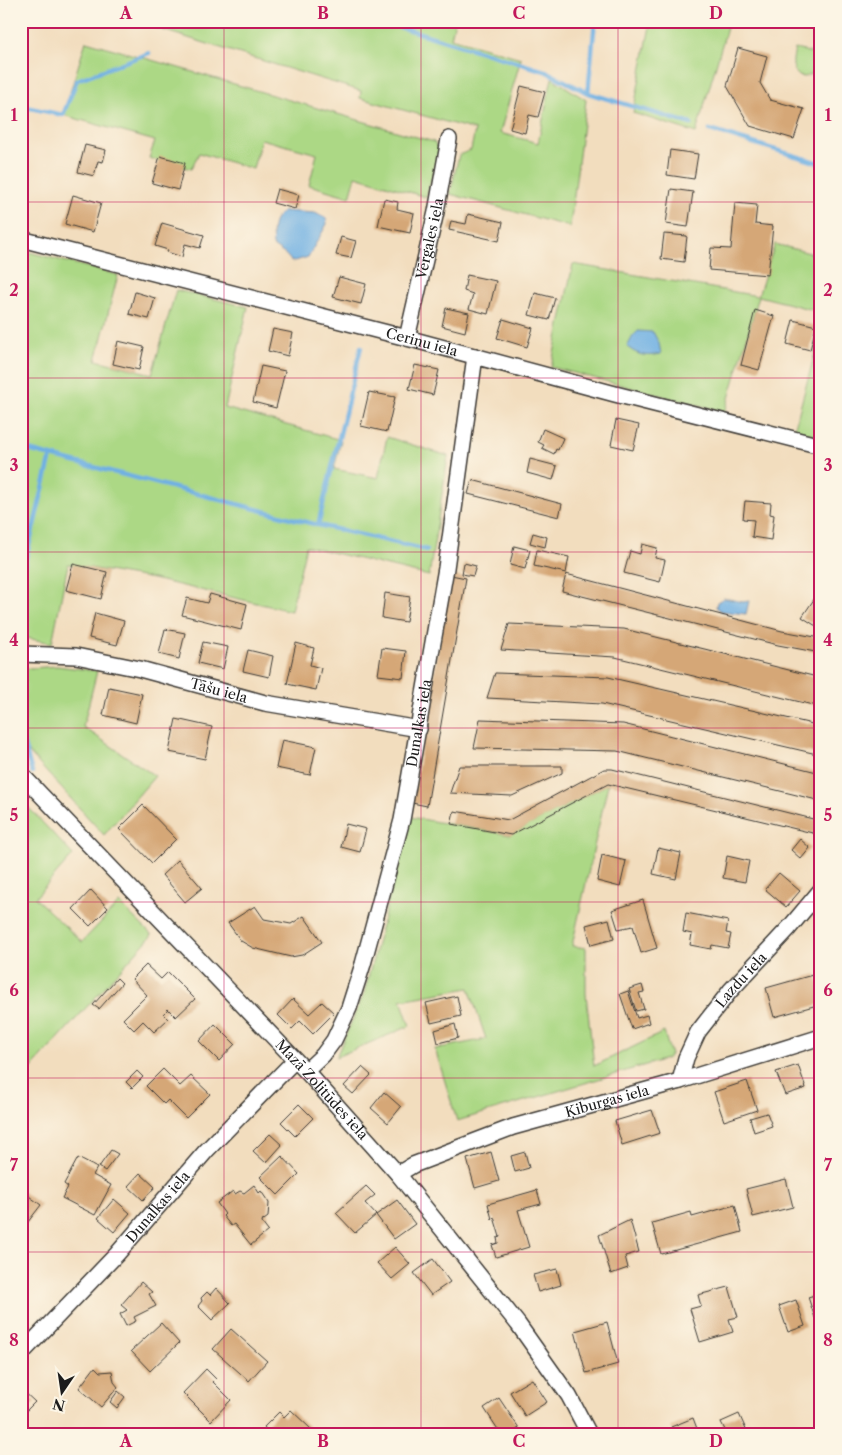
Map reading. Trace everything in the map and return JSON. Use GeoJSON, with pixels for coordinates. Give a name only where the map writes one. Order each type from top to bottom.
{"type":"FeatureCollection","features":[{"type":"Feature","properties":{"kind":"street","name":"Vērgales iela"},"geometry":{"type":"LineString","coordinates":[[407,338],[436,212],[449,139]]}},
{"type":"Feature","properties":{"kind":"street","name":"Ceriņu iela"},"geometry":{"type":"LineString","coordinates":[[21,239],[821,446]]}},
{"type":"Feature","properties":{"kind":"street","name":"Dunalkas iela"},"geometry":{"type":"LineString","coordinates":[[21,1354],[117,1254],[206,1151],[301,1066],[323,1054],[334,1040],[349,1008],[368,948],[402,820],[446,568],[475,356]]}},
{"type":"Feature","properties":{"kind":"street","name":"Tāšu iela"},"geometry":{"type":"LineString","coordinates":[[21,654],[76,656],[140,669],[265,703],[419,729]]}},
{"type":"Feature","properties":{"kind":"street","name":"Mazā Zolitūdes iela"},"geometry":{"type":"LineString","coordinates":[[23,780],[301,1066],[398,1174],[518,1324],[569,1396],[589,1434]]}},
{"type":"Feature","properties":{"kind":"street","name":"Lazdu iela"},"geometry":{"type":"LineString","coordinates":[[680,1081],[686,1058],[698,1032],[730,991],[790,928],[820,891]]}},
{"type":"Feature","properties":{"kind":"street","name":"Ķiburgas iela"},"geometry":{"type":"LineString","coordinates":[[398,1174],[413,1165],[513,1127],[680,1081],[821,1037]]}},
{"type":"Feature","properties":{"kind":"green space"},"geometry":{"type":"Polygon","coordinates":[[[133,21],[361,21],[375,25],[377,21],[455,21],[451,38],[521,58],[500,133],[538,143],[552,78],[586,100],[570,227],[450,194],[459,155],[471,150],[475,130],[360,98],[361,91],[133,21]]]}},
{"type":"Feature","properties":{"kind":"green space"},"geometry":{"type":"Polygon","coordinates":[[[651,21],[729,21],[696,133],[633,113],[651,21]]]}},
{"type":"Feature","properties":{"kind":"green space"},"geometry":{"type":"Polygon","coordinates":[[[86,41],[434,142],[440,151],[426,197],[356,176],[350,197],[309,185],[317,154],[261,139],[253,169],[199,153],[191,169],[149,158],[155,141],[63,115],[86,41]]]}},
{"type":"Feature","properties":{"kind":"green space"},"geometry":{"type":"Polygon","coordinates":[[[795,49],[817,54],[812,74],[804,77],[796,73],[793,63],[795,49]]]}},
{"type":"Feature","properties":{"kind":"green space"},"geometry":{"type":"Polygon","coordinates":[[[775,244],[821,256],[821,312],[759,296],[725,412],[551,367],[573,264],[758,296],[775,244]]]}},
{"type":"Feature","properties":{"kind":"green space"},"geometry":{"type":"Polygon","coordinates":[[[21,250],[118,275],[96,360],[152,374],[176,290],[248,307],[225,408],[341,440],[334,469],[378,478],[387,437],[448,456],[429,576],[306,546],[291,611],[153,579],[68,564],[52,643],[21,637],[21,250]]]}},
{"type":"Feature","properties":{"kind":"green space"},"geometry":{"type":"Polygon","coordinates":[[[821,331],[821,437],[794,430],[821,331]]]}},
{"type":"Feature","properties":{"kind":"green space"},"geometry":{"type":"Polygon","coordinates":[[[57,666],[97,671],[83,727],[155,776],[104,835],[21,744],[21,669],[57,666]]]}},
{"type":"Feature","properties":{"kind":"green space"},"geometry":{"type":"Polygon","coordinates":[[[608,784],[572,946],[586,948],[586,994],[594,1066],[664,1032],[671,1055],[666,1059],[457,1121],[435,1049],[486,1039],[469,988],[401,1000],[410,1026],[336,1057],[364,994],[410,817],[510,835],[608,784]]]}},
{"type":"Feature","properties":{"kind":"green space"},"geometry":{"type":"Polygon","coordinates":[[[28,807],[73,855],[35,898],[82,942],[119,903],[152,935],[27,1073],[21,1068],[21,816],[28,807]]]}},
{"type":"Feature","properties":{"kind":"water"},"geometry":{"type":"Polygon","coordinates":[[[284,211],[315,213],[326,218],[327,224],[308,257],[292,262],[273,246],[272,231],[274,222],[284,211]]]}},
{"type":"Feature","properties":{"kind":"water"},"geometry":{"type":"Polygon","coordinates":[[[638,331],[653,332],[659,343],[661,354],[643,355],[627,347],[638,331]]]}},
{"type":"Feature","properties":{"kind":"water"},"geometry":{"type":"Polygon","coordinates":[[[724,598],[743,602],[749,601],[746,614],[721,611],[716,607],[717,602],[724,598]]]}},
{"type":"Feature","properties":{"kind":"building"},"geometry":{"type":"Polygon","coordinates":[[[738,48],[767,56],[760,83],[770,100],[804,109],[794,139],[750,126],[727,86],[738,48]]]}},
{"type":"Feature","properties":{"kind":"building"},"geometry":{"type":"Polygon","coordinates":[[[521,86],[545,92],[538,117],[529,115],[525,133],[510,129],[521,86]]]}},
{"type":"Feature","properties":{"kind":"building"},"geometry":{"type":"Polygon","coordinates":[[[85,145],[106,150],[103,162],[98,161],[94,176],[78,172],[85,145]]]}},
{"type":"Feature","properties":{"kind":"building"},"geometry":{"type":"Polygon","coordinates":[[[670,150],[698,154],[694,179],[667,175],[670,150]]]}},
{"type":"Feature","properties":{"kind":"building"},"geometry":{"type":"Polygon","coordinates":[[[160,156],[185,163],[178,190],[152,183],[160,156]]]}},
{"type":"Feature","properties":{"kind":"building"},"geometry":{"type":"Polygon","coordinates":[[[277,189],[299,195],[295,209],[273,203],[277,189]]]}},
{"type":"Feature","properties":{"kind":"building"},"geometry":{"type":"Polygon","coordinates":[[[671,189],[693,192],[688,227],[666,224],[671,189]]]}},
{"type":"Feature","properties":{"kind":"building"},"geometry":{"type":"Polygon","coordinates":[[[73,195],[101,203],[93,232],[65,224],[73,195]]]}},
{"type":"Feature","properties":{"kind":"building"},"geometry":{"type":"Polygon","coordinates":[[[384,199],[398,202],[397,209],[414,213],[410,233],[378,226],[384,199]]]}},
{"type":"Feature","properties":{"kind":"building"},"geometry":{"type":"Polygon","coordinates":[[[735,203],[757,205],[755,224],[773,226],[768,275],[709,270],[711,248],[731,249],[735,203]]]}},
{"type":"Feature","properties":{"kind":"building"},"geometry":{"type":"Polygon","coordinates":[[[468,214],[503,222],[499,241],[449,230],[451,221],[466,224],[468,214]]]}},
{"type":"Feature","properties":{"kind":"building"},"geometry":{"type":"Polygon","coordinates":[[[162,223],[204,235],[200,248],[185,244],[182,257],[155,246],[162,223]]]}},
{"type":"Feature","properties":{"kind":"building"},"geometry":{"type":"Polygon","coordinates":[[[664,234],[687,236],[684,262],[661,259],[664,234]]]}},
{"type":"Feature","properties":{"kind":"building"},"geometry":{"type":"Polygon","coordinates":[[[341,237],[356,241],[351,258],[336,255],[341,237]]]}},
{"type":"Feature","properties":{"kind":"building"},"geometry":{"type":"Polygon","coordinates":[[[467,275],[496,281],[488,314],[469,309],[473,294],[464,291],[467,275]]]}},
{"type":"Feature","properties":{"kind":"building"},"geometry":{"type":"Polygon","coordinates":[[[339,277],[366,284],[361,304],[333,297],[339,277]]]}},
{"type":"Feature","properties":{"kind":"building"},"geometry":{"type":"Polygon","coordinates":[[[135,292],[155,298],[149,319],[129,314],[135,292]]]}},
{"type":"Feature","properties":{"kind":"building"},"geometry":{"type":"Polygon","coordinates":[[[535,293],[555,298],[549,320],[529,315],[535,293]]]}},
{"type":"Feature","properties":{"kind":"building"},"geometry":{"type":"Polygon","coordinates":[[[446,308],[469,313],[465,332],[442,326],[446,308]]]}},
{"type":"Feature","properties":{"kind":"building"},"geometry":{"type":"Polygon","coordinates":[[[755,310],[774,316],[759,370],[741,365],[755,310]]]}},
{"type":"Feature","properties":{"kind":"building"},"geometry":{"type":"Polygon","coordinates":[[[503,319],[533,328],[527,347],[497,338],[503,319]]]}},
{"type":"Feature","properties":{"kind":"building"},"geometry":{"type":"Polygon","coordinates":[[[793,320],[816,326],[810,350],[787,344],[793,320]]]}},
{"type":"Feature","properties":{"kind":"building"},"geometry":{"type":"Polygon","coordinates":[[[273,329],[293,333],[288,356],[268,351],[273,329]]]}},
{"type":"Feature","properties":{"kind":"building"},"geometry":{"type":"Polygon","coordinates":[[[118,341],[144,347],[139,370],[113,364],[118,341]]]}},
{"type":"Feature","properties":{"kind":"building"},"geometry":{"type":"Polygon","coordinates":[[[415,365],[439,370],[433,395],[409,389],[415,365]]]}},
{"type":"Feature","properties":{"kind":"building"},"geometry":{"type":"Polygon","coordinates":[[[261,366],[285,371],[276,408],[253,402],[261,366]]]}},
{"type":"Feature","properties":{"kind":"building"},"geometry":{"type":"Polygon","coordinates":[[[369,392],[395,397],[387,432],[361,426],[369,392]]]}},
{"type":"Feature","properties":{"kind":"building"},"geometry":{"type":"Polygon","coordinates":[[[616,420],[639,425],[633,450],[611,445],[616,420]]]}},
{"type":"Feature","properties":{"kind":"building"},"geometry":{"type":"Polygon","coordinates":[[[543,429],[563,438],[558,450],[556,449],[554,454],[542,448],[544,445],[538,442],[543,429]]]}},
{"type":"Feature","properties":{"kind":"building"},"geometry":{"type":"Polygon","coordinates":[[[530,459],[557,466],[553,480],[527,473],[530,459]]]}},
{"type":"Feature","properties":{"kind":"building"},"geometry":{"type":"Polygon","coordinates":[[[472,480],[562,504],[559,517],[468,494],[472,480]]]}},
{"type":"Feature","properties":{"kind":"building"},"geometry":{"type":"Polygon","coordinates":[[[745,501],[771,503],[770,514],[774,515],[771,540],[752,537],[754,520],[743,519],[745,501]]]}},
{"type":"Feature","properties":{"kind":"building"},"geometry":{"type":"Polygon","coordinates":[[[533,533],[547,537],[545,547],[530,543],[533,533]]]}},
{"type":"Feature","properties":{"kind":"building"},"geometry":{"type":"Polygon","coordinates":[[[642,544],[657,548],[655,558],[665,560],[660,582],[624,573],[630,551],[640,554],[642,544]]]}},
{"type":"Feature","properties":{"kind":"building"},"geometry":{"type":"Polygon","coordinates":[[[514,546],[530,550],[525,569],[510,565],[514,546]]]}},
{"type":"Feature","properties":{"kind":"building"},"geometry":{"type":"Polygon","coordinates":[[[537,550],[569,557],[566,573],[534,566],[537,550]]]}},
{"type":"Feature","properties":{"kind":"building"},"geometry":{"type":"Polygon","coordinates":[[[464,563],[476,566],[473,576],[462,574],[464,563]]]}},
{"type":"Feature","properties":{"kind":"building"},"geometry":{"type":"Polygon","coordinates":[[[73,564],[107,572],[101,599],[66,590],[73,564]]]}},
{"type":"Feature","properties":{"kind":"building"},"geometry":{"type":"Polygon","coordinates":[[[566,574],[782,631],[821,638],[821,653],[778,645],[562,591],[566,574]]]}},
{"type":"Feature","properties":{"kind":"building"},"geometry":{"type":"Polygon","coordinates":[[[451,575],[466,578],[427,806],[412,803],[451,575]]]}},
{"type":"Feature","properties":{"kind":"building"},"geometry":{"type":"Polygon","coordinates":[[[821,589],[821,619],[816,626],[802,617],[821,589]]]}},
{"type":"Feature","properties":{"kind":"building"},"geometry":{"type":"Polygon","coordinates":[[[385,593],[410,597],[406,622],[382,618],[385,593]]]}},
{"type":"Feature","properties":{"kind":"building"},"geometry":{"type":"Polygon","coordinates":[[[210,594],[247,604],[241,630],[182,615],[187,598],[207,603],[210,594]]]}},
{"type":"Feature","properties":{"kind":"building"},"geometry":{"type":"Polygon","coordinates":[[[95,613],[124,621],[117,645],[89,638],[95,613]]]}},
{"type":"Feature","properties":{"kind":"building"},"geometry":{"type":"Polygon","coordinates":[[[509,624],[624,629],[821,678],[821,707],[615,657],[501,650],[509,624]]]}},
{"type":"Feature","properties":{"kind":"building"},"geometry":{"type":"Polygon","coordinates":[[[165,629],[185,633],[179,659],[159,654],[165,629]]]}},
{"type":"Feature","properties":{"kind":"building"},"geometry":{"type":"Polygon","coordinates":[[[203,642],[228,647],[223,669],[198,663],[203,642]]]}},
{"type":"Feature","properties":{"kind":"building"},"geometry":{"type":"Polygon","coordinates":[[[296,643],[314,648],[310,665],[321,668],[316,690],[287,684],[296,643]]]}},
{"type":"Feature","properties":{"kind":"building"},"geometry":{"type":"Polygon","coordinates":[[[382,648],[406,651],[403,678],[378,675],[382,648]]]}},
{"type":"Feature","properties":{"kind":"building"},"geometry":{"type":"Polygon","coordinates":[[[248,650],[273,656],[269,677],[243,671],[248,650]]]}},
{"type":"Feature","properties":{"kind":"building"},"geometry":{"type":"Polygon","coordinates":[[[495,673],[608,677],[821,726],[821,755],[602,704],[487,698],[495,673]]]}},
{"type":"Feature","properties":{"kind":"building"},"geometry":{"type":"Polygon","coordinates":[[[109,687],[142,694],[136,723],[103,715],[109,687]]]}},
{"type":"Feature","properties":{"kind":"building"},"geometry":{"type":"Polygon","coordinates":[[[176,719],[212,727],[205,759],[169,752],[176,719]]]}},
{"type":"Feature","properties":{"kind":"building"},"geometry":{"type":"Polygon","coordinates":[[[480,719],[623,724],[821,773],[821,801],[617,751],[474,748],[480,719]]]}},
{"type":"Feature","properties":{"kind":"building"},"geometry":{"type":"Polygon","coordinates":[[[282,740],[316,747],[310,775],[276,768],[282,740]]]}},
{"type":"Feature","properties":{"kind":"building"},"geometry":{"type":"Polygon","coordinates":[[[459,766],[562,766],[562,773],[512,796],[450,793],[459,766]]]}},
{"type":"Feature","properties":{"kind":"building"},"geometry":{"type":"Polygon","coordinates":[[[604,769],[612,769],[821,821],[821,835],[608,784],[511,835],[451,824],[454,811],[509,820],[604,769]]]}},
{"type":"Feature","properties":{"kind":"building"},"geometry":{"type":"Polygon","coordinates":[[[143,805],[176,839],[152,863],[119,829],[143,805]]]}},
{"type":"Feature","properties":{"kind":"building"},"geometry":{"type":"Polygon","coordinates":[[[346,824],[366,829],[360,852],[341,847],[346,824]]]}},
{"type":"Feature","properties":{"kind":"building"},"geometry":{"type":"Polygon","coordinates":[[[800,839],[810,848],[801,859],[791,850],[800,839]]]}},
{"type":"Feature","properties":{"kind":"building"},"geometry":{"type":"Polygon","coordinates":[[[658,848],[681,853],[676,879],[653,874],[658,848]]]}},
{"type":"Feature","properties":{"kind":"building"},"geometry":{"type":"Polygon","coordinates":[[[602,855],[626,861],[620,887],[597,881],[602,855]]]}},
{"type":"Feature","properties":{"kind":"building"},"geometry":{"type":"Polygon","coordinates":[[[727,856],[749,861],[745,882],[723,878],[727,856]]]}},
{"type":"Feature","properties":{"kind":"building"},"geometry":{"type":"Polygon","coordinates":[[[178,860],[202,888],[185,902],[162,875],[178,860]]]}},
{"type":"Feature","properties":{"kind":"building"},"geometry":{"type":"Polygon","coordinates":[[[779,873],[800,891],[786,907],[765,889],[779,873]]]}},
{"type":"Feature","properties":{"kind":"building"},"geometry":{"type":"Polygon","coordinates":[[[91,890],[108,908],[90,926],[73,909],[91,890]]]}},
{"type":"Feature","properties":{"kind":"building"},"geometry":{"type":"Polygon","coordinates":[[[643,900],[657,948],[641,953],[633,926],[618,929],[612,910],[643,900]]]}},
{"type":"Feature","properties":{"kind":"building"},"geometry":{"type":"Polygon","coordinates":[[[255,906],[264,919],[291,924],[304,916],[322,942],[302,955],[291,957],[253,948],[241,941],[228,923],[255,906]]]}},
{"type":"Feature","properties":{"kind":"building"},"geometry":{"type":"Polygon","coordinates":[[[686,913],[728,921],[726,933],[731,934],[728,948],[712,945],[711,949],[690,945],[692,934],[683,932],[686,913]]]}},
{"type":"Feature","properties":{"kind":"building"},"geometry":{"type":"Polygon","coordinates":[[[609,919],[614,939],[591,945],[586,925],[609,919]]]}},
{"type":"Feature","properties":{"kind":"building"},"geometry":{"type":"Polygon","coordinates":[[[146,965],[161,979],[168,972],[195,999],[176,1017],[168,1009],[163,1014],[168,1019],[154,1032],[143,1021],[134,1030],[123,1019],[147,995],[132,979],[146,965]]]}},
{"type":"Feature","properties":{"kind":"building"},"geometry":{"type":"Polygon","coordinates":[[[816,974],[821,991],[821,1004],[774,1017],[766,988],[816,974]]]}},
{"type":"Feature","properties":{"kind":"building"},"geometry":{"type":"Polygon","coordinates":[[[117,978],[122,983],[99,1009],[93,1005],[117,978]]]}},
{"type":"Feature","properties":{"kind":"building"},"geometry":{"type":"Polygon","coordinates":[[[642,985],[644,992],[639,993],[644,1009],[636,1011],[629,989],[642,985]]]}},
{"type":"Feature","properties":{"kind":"building"},"geometry":{"type":"Polygon","coordinates":[[[628,991],[637,1018],[647,1015],[649,1023],[632,1029],[620,994],[628,991]]]}},
{"type":"Feature","properties":{"kind":"building"},"geometry":{"type":"Polygon","coordinates":[[[457,996],[461,1016],[431,1023],[426,1003],[457,996]]]}},
{"type":"Feature","properties":{"kind":"building"},"geometry":{"type":"Polygon","coordinates":[[[293,999],[309,1014],[322,1002],[334,1013],[313,1034],[300,1021],[292,1029],[278,1015],[293,999]]]}},
{"type":"Feature","properties":{"kind":"building"},"geometry":{"type":"Polygon","coordinates":[[[215,1024],[235,1044],[219,1061],[199,1041],[215,1024]]]}},
{"type":"Feature","properties":{"kind":"building"},"geometry":{"type":"Polygon","coordinates":[[[455,1024],[458,1038],[438,1043],[435,1030],[455,1024]]]}},
{"type":"Feature","properties":{"kind":"building"},"geometry":{"type":"Polygon","coordinates":[[[798,1065],[806,1088],[785,1095],[776,1072],[798,1065]]]}},
{"type":"Feature","properties":{"kind":"building"},"geometry":{"type":"Polygon","coordinates":[[[362,1067],[371,1075],[353,1094],[344,1086],[362,1067]]]}},
{"type":"Feature","properties":{"kind":"building"},"geometry":{"type":"Polygon","coordinates":[[[163,1069],[180,1086],[191,1076],[210,1094],[186,1118],[168,1100],[164,1104],[146,1086],[163,1069]]]}},
{"type":"Feature","properties":{"kind":"building"},"geometry":{"type":"Polygon","coordinates":[[[137,1071],[143,1077],[132,1088],[126,1082],[137,1071]]]}},
{"type":"Feature","properties":{"kind":"building"},"geometry":{"type":"Polygon","coordinates":[[[747,1081],[757,1110],[724,1121],[714,1092],[747,1081]]]}},
{"type":"Feature","properties":{"kind":"building"},"geometry":{"type":"Polygon","coordinates":[[[384,1092],[401,1107],[388,1123],[371,1108],[384,1092]]]}},
{"type":"Feature","properties":{"kind":"building"},"geometry":{"type":"Polygon","coordinates":[[[299,1104],[313,1118],[295,1136],[281,1122],[299,1104]]]}},
{"type":"Feature","properties":{"kind":"building"},"geometry":{"type":"Polygon","coordinates":[[[652,1110],[660,1133],[622,1145],[615,1121],[652,1110]]]}},
{"type":"Feature","properties":{"kind":"building"},"geometry":{"type":"Polygon","coordinates":[[[767,1113],[772,1126],[754,1132],[750,1118],[767,1113]]]}},
{"type":"Feature","properties":{"kind":"building"},"geometry":{"type":"Polygon","coordinates":[[[270,1134],[282,1145],[266,1163],[253,1151],[270,1134]]]}},
{"type":"Feature","properties":{"kind":"building"},"geometry":{"type":"Polygon","coordinates":[[[111,1150],[118,1154],[105,1171],[99,1167],[111,1150]]]}},
{"type":"Feature","properties":{"kind":"building"},"geometry":{"type":"Polygon","coordinates":[[[491,1152],[499,1181],[475,1188],[467,1159],[491,1152]]]}},
{"type":"Feature","properties":{"kind":"building"},"geometry":{"type":"Polygon","coordinates":[[[525,1152],[529,1168],[515,1172],[511,1156],[525,1152]]]}},
{"type":"Feature","properties":{"kind":"building"},"geometry":{"type":"Polygon","coordinates":[[[282,1156],[299,1174],[278,1195],[260,1177],[282,1156]]]}},
{"type":"Feature","properties":{"kind":"building"},"geometry":{"type":"Polygon","coordinates":[[[78,1158],[97,1168],[93,1175],[111,1185],[95,1215],[62,1198],[68,1187],[64,1184],[78,1158]]]}},
{"type":"Feature","properties":{"kind":"building"},"geometry":{"type":"Polygon","coordinates":[[[140,1173],[155,1187],[143,1200],[128,1186],[140,1173]]]}},
{"type":"Feature","properties":{"kind":"building"},"geometry":{"type":"Polygon","coordinates":[[[786,1179],[793,1207],[753,1217],[746,1189],[786,1179]]]}},
{"type":"Feature","properties":{"kind":"building"},"geometry":{"type":"Polygon","coordinates":[[[254,1185],[259,1193],[261,1191],[269,1203],[268,1217],[263,1219],[262,1223],[268,1231],[251,1245],[234,1224],[231,1226],[223,1216],[225,1214],[217,1203],[233,1191],[235,1194],[240,1191],[244,1193],[254,1185]]]}},
{"type":"Feature","properties":{"kind":"building"},"geometry":{"type":"Polygon","coordinates":[[[366,1186],[375,1195],[365,1203],[376,1215],[355,1233],[336,1213],[366,1186]]]}},
{"type":"Feature","properties":{"kind":"building"},"geometry":{"type":"Polygon","coordinates":[[[537,1190],[541,1204],[518,1210],[529,1247],[496,1257],[492,1245],[498,1243],[497,1238],[500,1237],[488,1204],[537,1190]]]}},
{"type":"Feature","properties":{"kind":"building"},"geometry":{"type":"Polygon","coordinates":[[[22,1191],[41,1205],[24,1227],[21,1225],[22,1191]]]}},
{"type":"Feature","properties":{"kind":"building"},"geometry":{"type":"Polygon","coordinates":[[[114,1199],[130,1213],[114,1232],[98,1218],[114,1199]]]}},
{"type":"Feature","properties":{"kind":"building"},"geometry":{"type":"Polygon","coordinates":[[[397,1200],[415,1224],[394,1239],[376,1215],[397,1200]]]}},
{"type":"Feature","properties":{"kind":"building"},"geometry":{"type":"Polygon","coordinates":[[[735,1205],[742,1232],[661,1254],[652,1223],[691,1212],[692,1217],[735,1205]]]}},
{"type":"Feature","properties":{"kind":"building"},"geometry":{"type":"Polygon","coordinates":[[[630,1220],[639,1252],[625,1256],[628,1268],[611,1274],[599,1235],[630,1220]]]}},
{"type":"Feature","properties":{"kind":"building"},"geometry":{"type":"Polygon","coordinates":[[[395,1247],[410,1264],[392,1279],[377,1263],[395,1247]]]}},
{"type":"Feature","properties":{"kind":"building"},"geometry":{"type":"Polygon","coordinates":[[[433,1259],[450,1282],[431,1295],[414,1273],[433,1259]]]}},
{"type":"Feature","properties":{"kind":"building"},"geometry":{"type":"Polygon","coordinates":[[[557,1269],[561,1285],[538,1292],[533,1275],[557,1269]]]}},
{"type":"Feature","properties":{"kind":"building"},"geometry":{"type":"Polygon","coordinates":[[[141,1282],[152,1292],[149,1294],[156,1306],[134,1317],[136,1321],[126,1326],[120,1314],[127,1310],[121,1305],[141,1282]]]}},
{"type":"Feature","properties":{"kind":"building"},"geometry":{"type":"Polygon","coordinates":[[[729,1287],[738,1317],[729,1319],[733,1332],[700,1342],[690,1309],[701,1306],[698,1295],[729,1287]]]}},
{"type":"Feature","properties":{"kind":"building"},"geometry":{"type":"Polygon","coordinates":[[[216,1288],[230,1303],[212,1320],[198,1306],[202,1301],[201,1298],[207,1292],[210,1295],[216,1288]]]}},
{"type":"Feature","properties":{"kind":"building"},"geometry":{"type":"Polygon","coordinates":[[[821,1293],[821,1316],[815,1318],[808,1297],[821,1293]]]}},
{"type":"Feature","properties":{"kind":"building"},"geometry":{"type":"Polygon","coordinates":[[[796,1300],[805,1326],[788,1332],[779,1306],[796,1300]]]}},
{"type":"Feature","properties":{"kind":"building"},"geometry":{"type":"Polygon","coordinates":[[[607,1322],[618,1364],[586,1373],[575,1331],[607,1322]]]}},
{"type":"Feature","properties":{"kind":"building"},"geometry":{"type":"Polygon","coordinates":[[[161,1323],[179,1343],[150,1371],[131,1351],[161,1323]]]}},
{"type":"Feature","properties":{"kind":"building"},"geometry":{"type":"Polygon","coordinates":[[[231,1329],[267,1361],[249,1381],[213,1349],[231,1329]]]}},
{"type":"Feature","properties":{"kind":"building"},"geometry":{"type":"Polygon","coordinates":[[[95,1367],[100,1372],[112,1371],[114,1382],[118,1387],[101,1407],[79,1388],[95,1367]]]}},
{"type":"Feature","properties":{"kind":"building"},"geometry":{"type":"Polygon","coordinates":[[[206,1369],[216,1379],[213,1382],[231,1400],[211,1421],[183,1393],[206,1369]]]}},
{"type":"Feature","properties":{"kind":"building"},"geometry":{"type":"Polygon","coordinates":[[[532,1379],[547,1402],[525,1416],[510,1392],[532,1379]]]}},
{"type":"Feature","properties":{"kind":"building"},"geometry":{"type":"Polygon","coordinates":[[[21,1389],[35,1402],[21,1416],[21,1389]]]}},
{"type":"Feature","properties":{"kind":"building"},"geometry":{"type":"Polygon","coordinates":[[[118,1391],[125,1397],[117,1408],[110,1402],[118,1391]]]}},
{"type":"Feature","properties":{"kind":"building"},"geometry":{"type":"Polygon","coordinates":[[[499,1398],[519,1428],[511,1434],[501,1434],[484,1408],[499,1398]]]}},
{"type":"Feature","properties":{"kind":"building"},"geometry":{"type":"Polygon","coordinates":[[[291,1410],[311,1429],[306,1434],[270,1434],[264,1427],[279,1412],[284,1417],[291,1410]]]}},
{"type":"Feature","properties":{"kind":"building"},"geometry":{"type":"Polygon","coordinates":[[[739,1414],[748,1434],[727,1434],[721,1422],[739,1414]]]}},
{"type":"Feature","properties":{"kind":"building"},"geometry":{"type":"Polygon","coordinates":[[[693,1418],[699,1434],[674,1434],[671,1427],[693,1418]]]}},
{"type":"Feature","properties":{"kind":"waterway"},"geometry":{"type":"LineString","coordinates":[[588,93],[595,21]]}},
{"type":"Feature","properties":{"kind":"waterway"},"geometry":{"type":"LineString","coordinates":[[383,22],[545,71],[588,93],[691,124]]}},
{"type":"Feature","properties":{"kind":"waterway"},"geometry":{"type":"LineString","coordinates":[[21,106],[63,115],[77,80],[149,53]]}},
{"type":"Feature","properties":{"kind":"waterway"},"geometry":{"type":"LineString","coordinates":[[710,130],[819,163]]}},
{"type":"Feature","properties":{"kind":"waterway"},"geometry":{"type":"LineString","coordinates":[[51,456],[318,525],[361,347]]}},
{"type":"Feature","properties":{"kind":"waterway"},"geometry":{"type":"LineString","coordinates":[[21,448],[51,456],[24,566]]}},
{"type":"Feature","properties":{"kind":"waterway"},"geometry":{"type":"LineString","coordinates":[[318,525],[427,550]]}},
{"type":"Feature","properties":{"kind":"waterway"},"geometry":{"type":"LineString","coordinates":[[21,735],[32,772]]}},
{"type":"Feature","properties":{"kind":"waterway"},"geometry":{"type":"LineString","coordinates":[[21,804],[26,798]]}}]}
